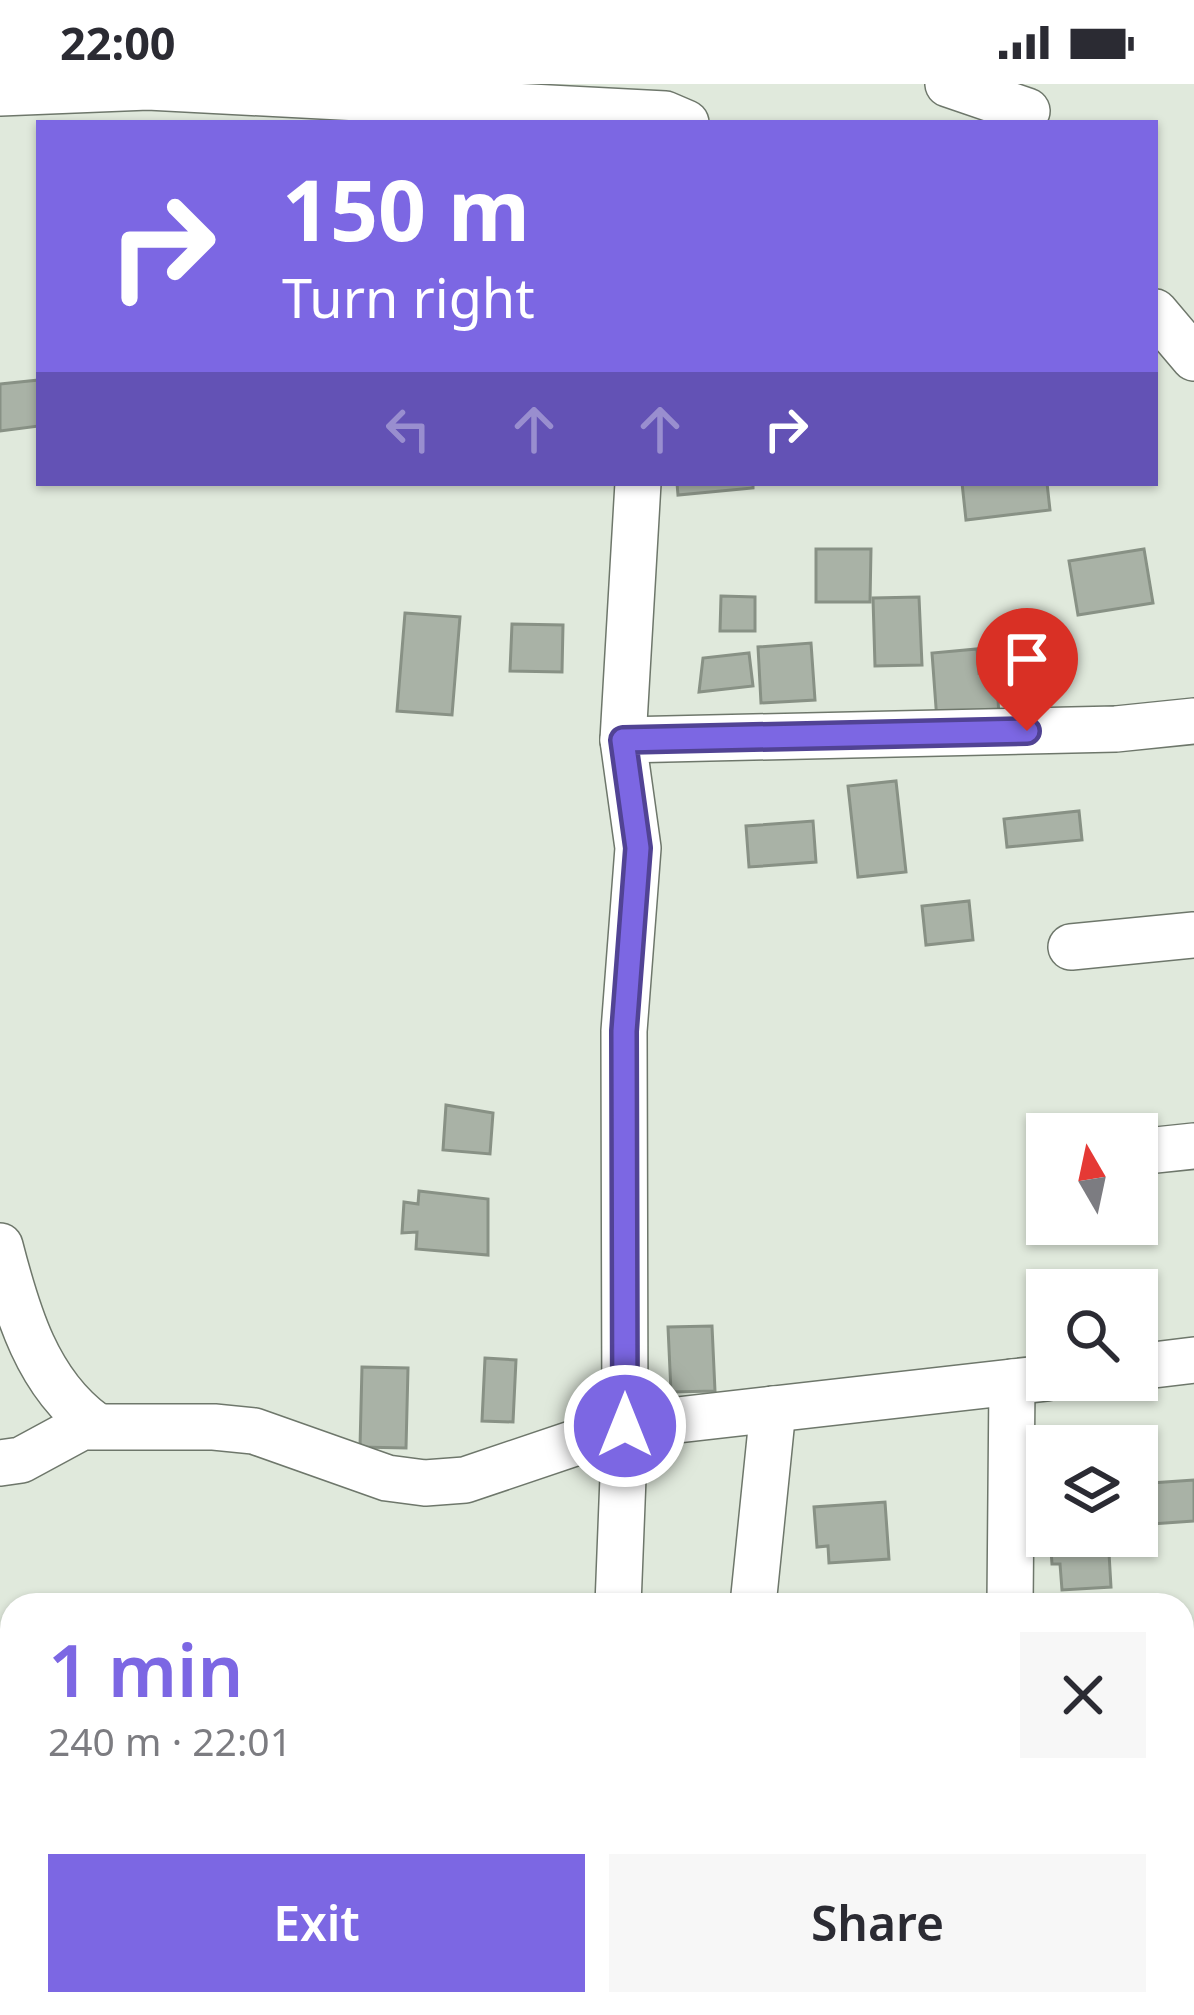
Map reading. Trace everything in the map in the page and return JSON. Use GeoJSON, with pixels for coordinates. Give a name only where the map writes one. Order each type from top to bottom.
{"type":"FeatureCollection","features":[{"type":"Feature","properties":{"kind":"street"},"geometry":{"type":"LineString","coordinates":[[948,84],[1027,111]]}},
{"type":"Feature","properties":{"kind":"street"},"geometry":{"type":"LineString","coordinates":[[0,93],[148,87],[670,111]]}},
{"type":"Feature","properties":{"kind":"street"},"geometry":{"type":"LineString","coordinates":[[1170,316],[1194,358]]}},
{"type":"Feature","properties":{"kind":"street"},"geometry":{"type":"LineString","coordinates":[[618,1593],[625,1426],[624,1031],[638,848],[623,740],[638,486]]}},
{"type":"Feature","properties":{"kind":"street"},"geometry":{"type":"LineString","coordinates":[[623,740],[1116,729],[1194,721]]}},
{"type":"Feature","properties":{"kind":"street"},"geometry":{"type":"LineString","coordinates":[[1071,946],[1194,935]]}},
{"type":"Feature","properties":{"kind":"street"},"geometry":{"type":"LineString","coordinates":[[1158,1150],[1194,1146]]}},
{"type":"Feature","properties":{"kind":"street"},"geometry":{"type":"LineString","coordinates":[[0,1246],[32,1346],[64,1398],[95,1425]]}},
{"type":"Feature","properties":{"kind":"street"},"geometry":{"type":"LineString","coordinates":[[1158,1364],[1194,1360]]}},
{"type":"Feature","properties":{"kind":"street"},"geometry":{"type":"LineString","coordinates":[[0,1463],[21,1460],[69,1432],[95,1425],[254,1431],[356,1470],[424,1483],[465,1480],[625,1426],[1026,1380]]}},
{"type":"Feature","properties":{"kind":"street"},"geometry":{"type":"LineString","coordinates":[[1011,1593],[1027,1401]]}},
{"type":"Feature","properties":{"kind":"street"},"geometry":{"type":"LineString","coordinates":[[754,1593],[773,1409]]}},
{"type":"Feature","properties":{"kind":"building"},"geometry":{"type":"Polygon","coordinates":[[[36,380],[36,426],[0,431],[0,384],[36,380]]]}},
{"type":"Feature","properties":{"kind":"building"},"geometry":{"type":"Polygon","coordinates":[[[677,486],[753,486],[753,488],[678,495],[677,486]]]}},
{"type":"Feature","properties":{"kind":"building"},"geometry":{"type":"Polygon","coordinates":[[[962,486],[1047,486],[1050,510],[966,520],[962,486]]]}},
{"type":"Feature","properties":{"kind":"building"},"geometry":{"type":"Polygon","coordinates":[[[816,549],[871,549],[870,602],[816,602],[816,549]]]}},
{"type":"Feature","properties":{"kind":"building"},"geometry":{"type":"Polygon","coordinates":[[[1144,549],[1153,603],[1078,615],[1069,561],[1144,549]]]}},
{"type":"Feature","properties":{"kind":"building"},"geometry":{"type":"Polygon","coordinates":[[[721,596],[755,597],[755,631],[720,631],[721,596]]]}},
{"type":"Feature","properties":{"kind":"building"},"geometry":{"type":"Polygon","coordinates":[[[919,597],[922,665],[875,666],[873,598],[919,597]]]}},
{"type":"Feature","properties":{"kind":"building"},"geometry":{"type":"Polygon","coordinates":[[[405,613],[460,617],[452,715],[397,711],[405,613]]]}},
{"type":"Feature","properties":{"kind":"building"},"geometry":{"type":"Polygon","coordinates":[[[512,624],[563,625],[562,672],[510,671],[512,624]]]}},
{"type":"Feature","properties":{"kind":"building"},"geometry":{"type":"Polygon","coordinates":[[[811,643],[815,700],[761,703],[758,647],[811,643]]]}},
{"type":"Feature","properties":{"kind":"building"},"geometry":{"type":"Polygon","coordinates":[[[977,649],[979,673],[996,667],[999,716],[937,721],[932,653],[977,649]]]}},
{"type":"Feature","properties":{"kind":"building"},"geometry":{"type":"Polygon","coordinates":[[[749,653],[753,686],[699,692],[703,658],[749,653]]]}},
{"type":"Feature","properties":{"kind":"building"},"geometry":{"type":"Polygon","coordinates":[[[896,781],[906,872],[858,877],[848,786],[896,781]]]}},
{"type":"Feature","properties":{"kind":"building"},"geometry":{"type":"Polygon","coordinates":[[[1079,811],[1082,840],[1007,847],[1004,819],[1079,811]]]}},
{"type":"Feature","properties":{"kind":"building"},"geometry":{"type":"Polygon","coordinates":[[[813,821],[816,862],[749,867],[746,826],[813,821]]]}},
{"type":"Feature","properties":{"kind":"building"},"geometry":{"type":"Polygon","coordinates":[[[969,901],[973,940],[926,945],[922,906],[969,901]]]}},
{"type":"Feature","properties":{"kind":"building"},"geometry":{"type":"Polygon","coordinates":[[[446,1105],[493,1113],[490,1154],[443,1150],[446,1105]]]}},
{"type":"Feature","properties":{"kind":"building"},"geometry":{"type":"Polygon","coordinates":[[[419,1191],[488,1199],[488,1255],[416,1249],[417,1232],[402,1233],[404,1202],[418,1204],[419,1191]]]}},
{"type":"Feature","properties":{"kind":"building"},"geometry":{"type":"Polygon","coordinates":[[[712,1326],[715,1391],[671,1392],[668,1327],[712,1326]]]}},
{"type":"Feature","properties":{"kind":"building"},"geometry":{"type":"Polygon","coordinates":[[[485,1358],[516,1360],[513,1422],[482,1421],[485,1358]]]}},
{"type":"Feature","properties":{"kind":"building"},"geometry":{"type":"Polygon","coordinates":[[[362,1367],[408,1368],[406,1448],[360,1447],[362,1367]]]}},
{"type":"Feature","properties":{"kind":"building"},"geometry":{"type":"Polygon","coordinates":[[[1194,1480],[1194,1521],[1158,1524],[1158,1483],[1194,1480]]]}},
{"type":"Feature","properties":{"kind":"building"},"geometry":{"type":"Polygon","coordinates":[[[885,1502],[889,1559],[829,1563],[828,1546],[817,1547],[814,1507],[885,1502]]]}},
{"type":"Feature","properties":{"kind":"building"},"geometry":{"type":"Polygon","coordinates":[[[1052,1557],[1109,1557],[1111,1587],[1062,1590],[1060,1564],[1052,1564],[1052,1557]]]}},
{"type":"Feature","properties":{"kind":"route"},"geometry":{"type":"LineString","coordinates":[[625,1426],[624,1031],[638,848],[623,740],[1027,731]]}}]}
